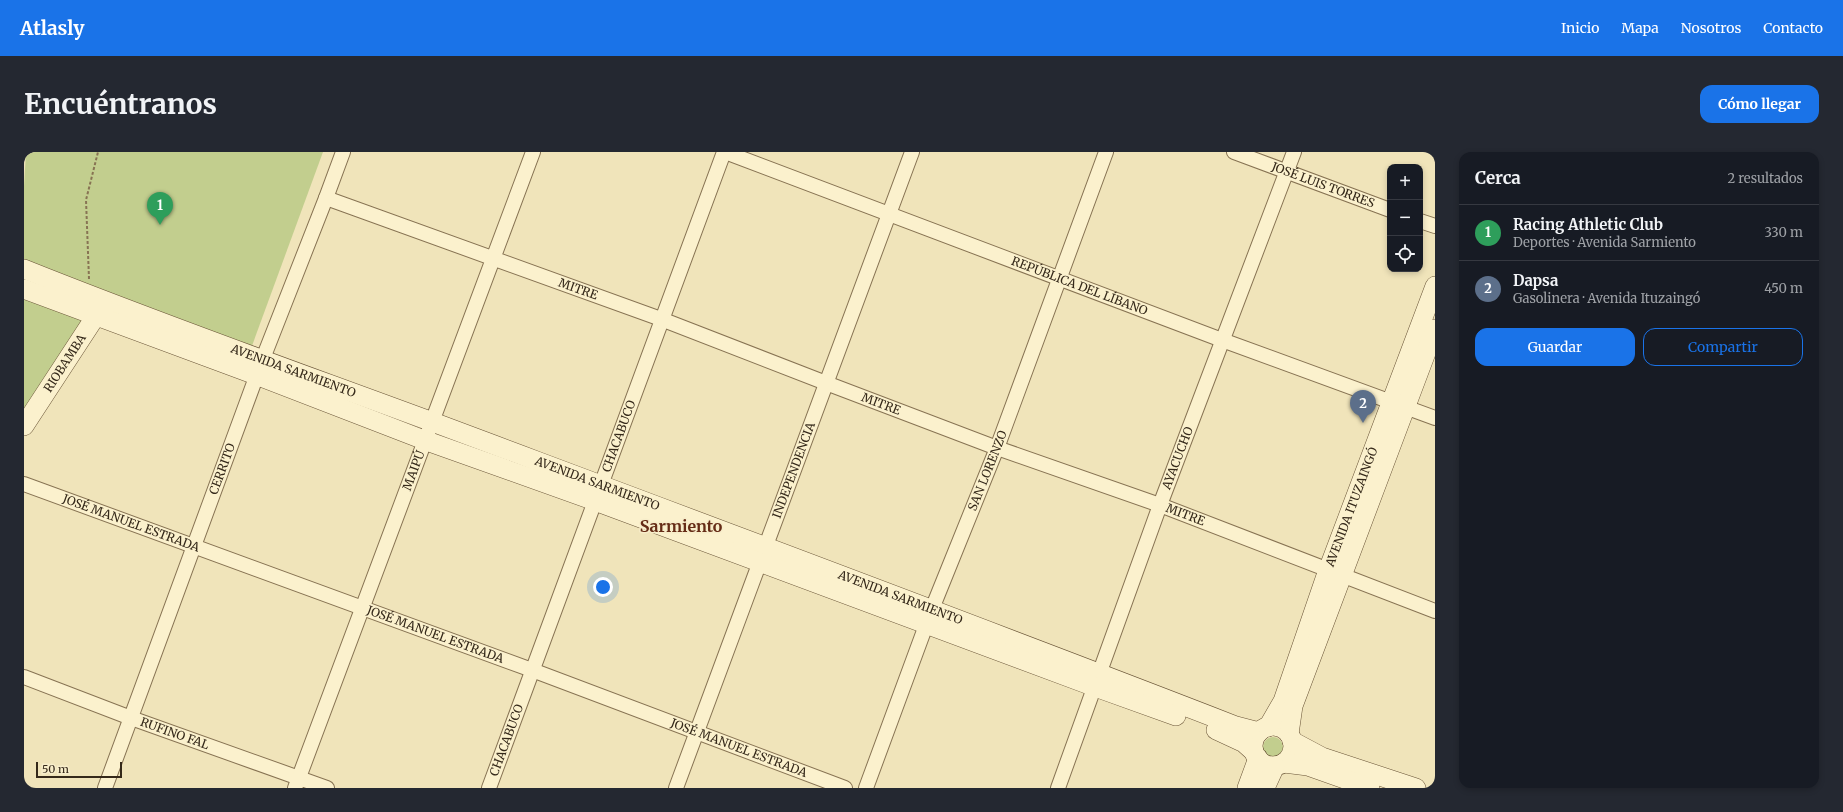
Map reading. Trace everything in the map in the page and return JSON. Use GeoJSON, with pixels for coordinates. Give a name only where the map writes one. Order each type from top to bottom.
{"type":"FeatureCollection","features":[{"type":"Feature","properties":{"kind":"main road","name":"AVENIDA SARMIENTO"},"geometry":{"type":"LineString","coordinates":[[24,268],[88,302],[259,368],[424,440],[598,493]]}},
{"type":"Feature","properties":{"kind":"main road","name":"AVENIDA ITUZAINGÓ"},"geometry":{"type":"LineString","coordinates":[[1264,729],[1284,701],[1336,573],[1399,404],[1435,286]]}},
{"type":"Feature","properties":{"kind":"main road","name":"AVENIDA SARMIENTO"},"geometry":{"type":"LineString","coordinates":[[24,289],[88,302]]}},
{"type":"Feature","properties":{"kind":"main road","name":"RIOBAMBA"},"geometry":{"type":"LineString","coordinates":[[24,426],[88,302]]}},
{"type":"Feature","properties":{"kind":"main road","name":"AVENIDA ITUZAINGÓ"},"geometry":{"type":"LineString","coordinates":[[1399,404],[1435,330]]}},
{"type":"Feature","properties":{"kind":"main road","name":"AVENIDA SARMIENTO"},"geometry":{"type":"LineString","coordinates":[[259,368],[432,422],[598,493],[930,616],[1097,680],[1228,734],[1244,743],[1256,755]]}},
{"type":"Feature","properties":{"kind":"main road","name":"AVENIDA ITUZAINGÓ"},"geometry":{"type":"LineString","coordinates":[[1291,738],[1293,706],[1336,573]]}},
{"type":"Feature","properties":{"kind":"main road","name":"AVENIDA SARMIENTO"},"geometry":{"type":"LineString","coordinates":[[1097,680],[1236,726],[1264,729]]}},
{"type":"Feature","properties":{"kind":"main road"},"geometry":{"type":"LineString","coordinates":[[1247,788],[1256,755],[1254,741],[1264,729],[1280,727],[1291,738],[1322,757],[1416,788]]}},
{"type":"Feature","properties":{"kind":"main road"},"geometry":{"type":"LineString","coordinates":[[1265,788],[1280,764],[1292,753],[1291,738]]}},
{"type":"Feature","properties":{"kind":"main road"},"geometry":{"type":"LineString","coordinates":[[1256,755],[1269,765],[1280,764],[1308,766],[1370,788]]}},
{"type":"Feature","properties":{"kind":"street","name":"CERRITO"},"geometry":{"type":"LineString","coordinates":[[105,788],[259,368],[343,152]]}},
{"type":"Feature","properties":{"kind":"street","name":"MAIPÚ"},"geometry":{"type":"LineString","coordinates":[[297,783],[361,608],[494,259],[533,152]]}},
{"type":"Feature","properties":{"kind":"street","name":"REPÚBLICA DEL LÍBANO"},"geometry":{"type":"LineString","coordinates":[[725,152],[1222,340],[1435,418]]}},
{"type":"Feature","properties":{"kind":"street","name":"CHACABUCO"},"geometry":{"type":"LineString","coordinates":[[489,788],[661,319],[725,152]]}},
{"type":"Feature","properties":{"kind":"street","name":"INDEPENDENCIA"},"geometry":{"type":"LineString","coordinates":[[676,788],[912,152]]}},
{"type":"Feature","properties":{"kind":"street","name":"SAN LORENZO"},"geometry":{"type":"LineString","coordinates":[[866,788],[930,616],[997,448],[1106,152]]}},
{"type":"Feature","properties":{"kind":"street","name":"JOSÉ LUIS TORRES"},"geometry":{"type":"LineString","coordinates":[[1234,152],[1387,209]]}},
{"type":"Feature","properties":{"kind":"street","name":"AYACUCHO"},"geometry":{"type":"LineString","coordinates":[[1058,788],[1160,505],[1294,152]]}},
{"type":"Feature","properties":{"kind":"street","name":"MITRE"},"geometry":{"type":"LineString","coordinates":[[326,198],[661,319],[997,448],[1160,505],[1435,611]]}},
{"type":"Feature","properties":{"kind":"street"},"geometry":{"type":"LineString","coordinates":[[1423,222],[1435,226]]}},
{"type":"Feature","properties":{"kind":"street","name":"JOSÉ MANUEL ESTRADA"},"geometry":{"type":"LineString","coordinates":[[24,484],[532,670],[845,788]]}},
{"type":"Feature","properties":{"kind":"street","name":"RUFINO FAL"},"geometry":{"type":"LineString","coordinates":[[24,677],[297,783],[327,788]]}},
{"type":"Feature","properties":{"kind":"path"},"geometry":{"type":"LineString","coordinates":[[88,302],[86,200],[98,152]]}},
{"type":"Feature","properties":{"kind":"green space"},"geometry":{"type":"Polygon","coordinates":[[[26,152],[323,152],[249,354],[24,263],[24,186],[26,152]]]}},
{"type":"Feature","properties":{"kind":"green space"},"geometry":{"type":"Polygon","coordinates":[[[24,296],[83,320],[24,411],[24,296]]]}},
{"type":"Feature","properties":{"kind":"green space"},"geometry":{"type":"Polygon","coordinates":[[[1273,737],[1280,740],[1283,747],[1280,754],[1273,757],[1266,754],[1263,747],[1266,740],[1273,737]]]}},
{"type":"Feature","properties":{"kind":"place","name":"Racing Athletic Club"},"geometry":{"type":"Point","coordinates":[160,225]}},
{"type":"Feature","properties":{"kind":"place","name":"Dapsa"},"geometry":{"type":"Point","coordinates":[1363,423]}},
{"type":"Feature","properties":{"kind":"district","name":"Sarmiento"},"geometry":{"type":"Point","coordinates":[681,526]}}]}
